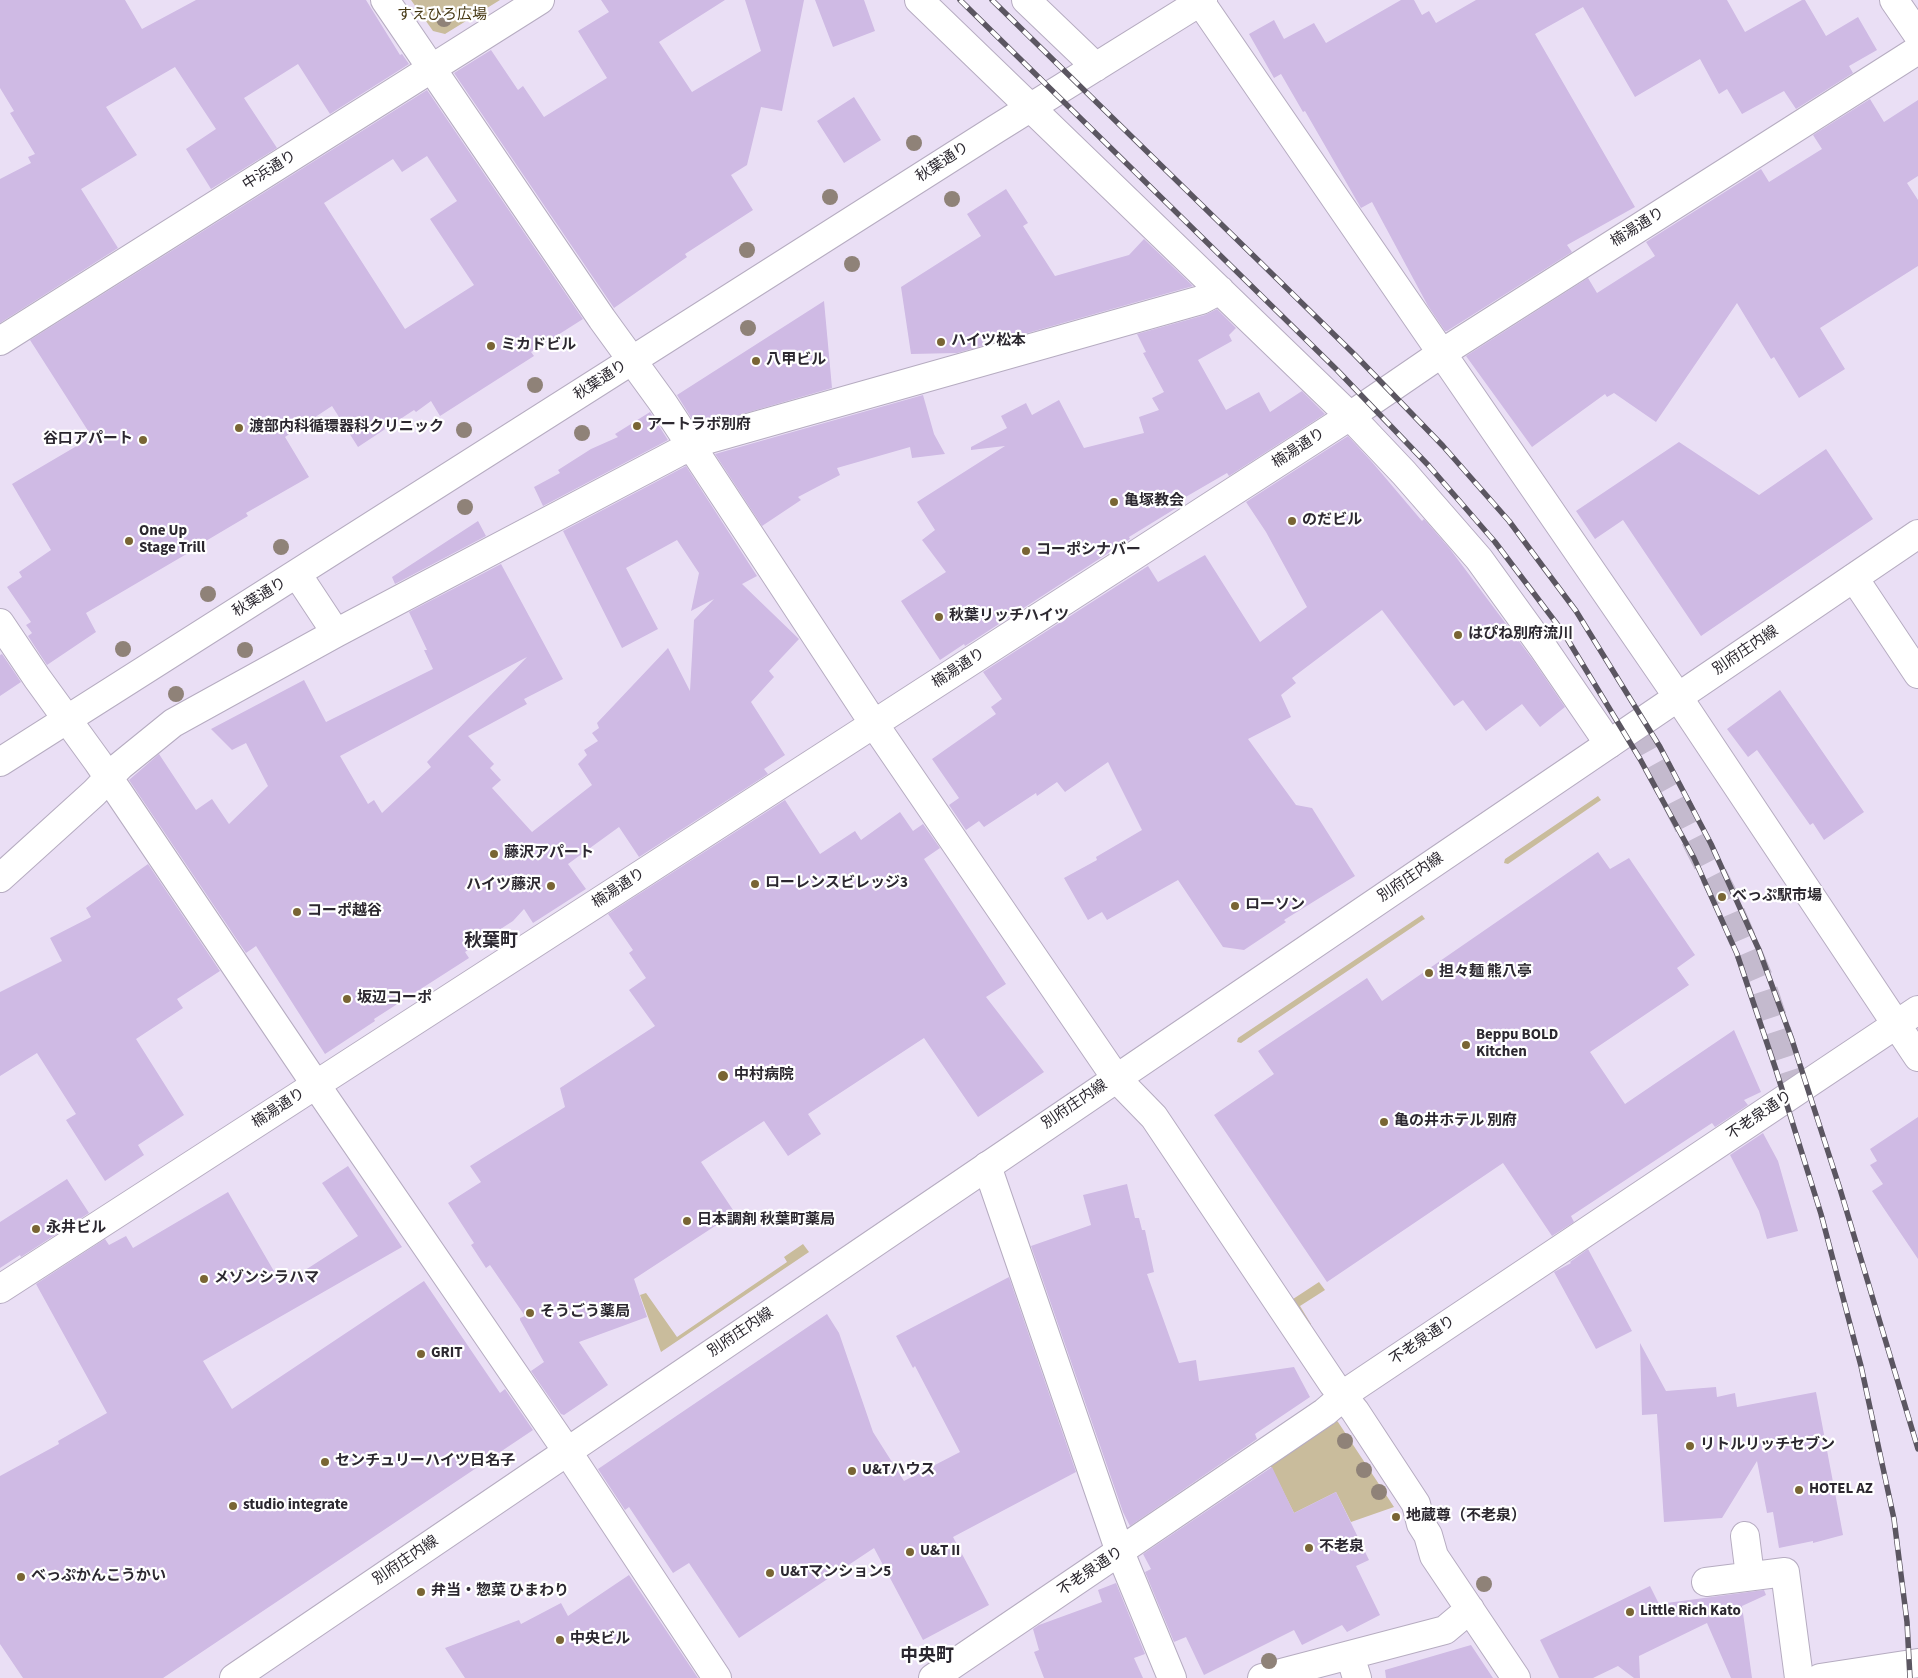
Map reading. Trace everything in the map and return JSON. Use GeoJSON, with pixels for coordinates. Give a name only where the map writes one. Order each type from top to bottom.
{"type":"FeatureCollection","features":[{"type":"Feature","properties":{"kind":"street"},"geometry":{"type":"LineString","coordinates":[[385,0],[632,361],[663,403],[874,724],[1116,1078],[1154,1117],[1416,1504],[1421,1524],[1428,1535],[1434,1556],[1516,1678]]}},
{"type":"Feature","properties":{"kind":"street","name":"中浜通り"},"geometry":{"type":"LineString","coordinates":[[0,341],[540,0]]}},
{"type":"Feature","properties":{"kind":"street"},"geometry":{"type":"LineString","coordinates":[[919,0],[1350,416],[1404,473],[1479,559],[1610,744]]}},
{"type":"Feature","properties":{"kind":"street"},"geometry":{"type":"LineString","coordinates":[[1026,0],[1096,67]]}},
{"type":"Feature","properties":{"kind":"street"},"geometry":{"type":"LineString","coordinates":[[1894,0],[1918,35]]}},
{"type":"Feature","properties":{"kind":"street"},"geometry":{"type":"LineString","coordinates":[[1201,1],[1678,697],[1907,1017],[1918,1057]]}},
{"type":"Feature","properties":{"kind":"street","name":"秋葉通り"},"geometry":{"type":"LineString","coordinates":[[0,762],[1201,1]]}},
{"type":"Feature","properties":{"kind":"street","name":"楠湯通り"},"geometry":{"type":"LineString","coordinates":[[0,1289],[1350,416],[1442,353],[1918,50]]}},
{"type":"Feature","properties":{"kind":"street"},"geometry":{"type":"LineString","coordinates":[[0,878],[120,766],[173,724],[326,639],[692,447],[719,436],[1201,300],[1220,290]]}},
{"type":"Feature","properties":{"kind":"street","name":"別府庄内線"},"geometry":{"type":"LineString","coordinates":[[234,1678],[1918,534]]}},
{"type":"Feature","properties":{"kind":"street"},"geometry":{"type":"LineString","coordinates":[[297,574],[326,639]]}},
{"type":"Feature","properties":{"kind":"street"},"geometry":{"type":"LineString","coordinates":[[1854,578],[1918,674]]}},
{"type":"Feature","properties":{"kind":"street"},"geometry":{"type":"LineString","coordinates":[[0,623],[108,778],[316,1086],[567,1451],[717,1678]]}},
{"type":"Feature","properties":{"kind":"street","name":"不老泉通り"},"geometry":{"type":"LineString","coordinates":[[933,1678],[1325,1412],[1353,1388],[1907,1017]]}},
{"type":"Feature","properties":{"kind":"street"},"geometry":{"type":"LineString","coordinates":[[987,1166],[1120,1552],[1172,1678]]}},
{"type":"Feature","properties":{"kind":"street"},"geometry":{"type":"LineString","coordinates":[[1745,1536],[1750,1576]]}},
{"type":"Feature","properties":{"kind":"street"},"geometry":{"type":"LineString","coordinates":[[1706,1582],[1785,1572],[1799,1678]]}},
{"type":"Feature","properties":{"kind":"street"},"geometry":{"type":"LineString","coordinates":[[1262,1678],[1354,1666],[1445,1630],[1470,1609]]}},
{"type":"Feature","properties":{"kind":"street"},"geometry":{"type":"LineString","coordinates":[[1820,1678],[1870,1674],[1918,1663]]}},
{"type":"Feature","properties":{"kind":"green space","name":"すえひろ広場"},"geometry":{"type":"Polygon","coordinates":[[[411,0],[500,0],[445,34],[433,31],[411,0]]]}},
{"type":"Feature","properties":{"kind":"green space"},"geometry":{"type":"Polygon","coordinates":[[[1598,796],[1601,800],[1508,864],[1504,863],[1505,859],[1598,796]]]}},
{"type":"Feature","properties":{"kind":"green space"},"geometry":{"type":"Polygon","coordinates":[[[1422,915],[1425,919],[1241,1043],[1237,1042],[1238,1038],[1422,915]]]}},
{"type":"Feature","properties":{"kind":"green space"},"geometry":{"type":"Polygon","coordinates":[[[803,1244],[809,1252],[661,1352],[640,1295],[646,1293],[677,1337],[787,1262],[784,1257],[803,1244]]]}},
{"type":"Feature","properties":{"kind":"green space"},"geometry":{"type":"Polygon","coordinates":[[[1319,1282],[1325,1290],[1300,1306],[1311,1324],[1311,1330],[1287,1303],[1319,1282]]]}},
{"type":"Feature","properties":{"kind":"green space"},"geometry":{"type":"Polygon","coordinates":[[[1336,1420],[1394,1507],[1351,1522],[1336,1492],[1294,1513],[1270,1465],[1336,1420]]]}},
{"type":"Feature","properties":{"kind":"building"},"geometry":{"type":"Polygon","coordinates":[[[0,0],[125,0],[142,29],[196,0],[366,0],[400,55],[402,54],[409,64],[330,114],[298,64],[244,98],[277,148],[211,189],[186,149],[216,129],[175,67],[106,107],[137,155],[81,189],[118,248],[0,323],[0,179],[31,163],[28,157],[35,154],[10,113],[14,111],[0,88],[0,0]]]}},
{"type":"Feature","properties":{"kind":"building"},"geometry":{"type":"Polygon","coordinates":[[[601,0],[725,0],[659,42],[692,92],[761,51],[745,0],[804,0],[782,111],[761,107],[747,165],[731,175],[753,210],[685,254],[687,257],[614,308],[454,73],[491,50],[518,90],[523,86],[544,117],[607,78],[578,31],[609,12],[601,0]]]}},
{"type":"Feature","properties":{"kind":"building"},"geometry":{"type":"Polygon","coordinates":[[[815,0],[864,0],[875,31],[833,47],[815,0]]]}},
{"type":"Feature","properties":{"kind":"building"},"geometry":{"type":"Polygon","coordinates":[[[1401,0],[1414,0],[1422,15],[1429,11],[1436,23],[1476,0],[1727,0],[1745,32],[1805,0],[1826,36],[1858,17],[1877,50],[1849,66],[1853,73],[1796,109],[1784,91],[1742,114],[1727,89],[1719,94],[1700,59],[1635,97],[1583,7],[1535,34],[1635,207],[1567,245],[1572,252],[1445,331],[1428,306],[1372,202],[1361,208],[1305,111],[1303,112],[1281,74],[1274,78],[1249,34],[1274,20],[1284,39],[1314,23],[1326,43],[1401,0]]]}},
{"type":"Feature","properties":{"kind":"building"},"geometry":{"type":"Polygon","coordinates":[[[427,90],[583,319],[531,352],[534,356],[440,416],[431,401],[358,447],[332,406],[285,437],[309,477],[246,513],[248,516],[195,549],[86,613],[96,632],[47,665],[28,636],[32,633],[26,625],[31,622],[7,587],[22,577],[19,572],[51,550],[12,484],[92,437],[30,340],[427,90]],[[427,156],[402,172],[393,159],[324,203],[405,329],[474,285],[430,219],[457,201],[427,156]]]}},
{"type":"Feature","properties":{"kind":"building"},"geometry":{"type":"Polygon","coordinates":[[[854,97],[881,140],[844,163],[817,121],[854,97]]]}},
{"type":"Feature","properties":{"kind":"building"},"geometry":{"type":"Polygon","coordinates":[[[1870,99],[1884,122],[1918,100],[1918,176],[1907,183],[1918,200],[1918,266],[1820,328],[1845,369],[1799,398],[1774,357],[1771,359],[1737,303],[1656,422],[1614,393],[1607,397],[1605,394],[1532,447],[1466,356],[1588,278],[1597,293],[1655,256],[1646,242],[1761,169],[1769,182],[1822,149],[1813,135],[1870,99]]]}},
{"type":"Feature","properties":{"kind":"building"},"geometry":{"type":"Polygon","coordinates":[[[1006,189],[1028,223],[1023,226],[1055,276],[1129,255],[1144,239],[1193,286],[957,353],[911,354],[901,287],[981,236],[967,214],[1006,189]]]}},
{"type":"Feature","properties":{"kind":"building"},"geometry":{"type":"Polygon","coordinates":[[[824,301],[832,388],[697,427],[677,395],[824,301]]]}},
{"type":"Feature","properties":{"kind":"building"},"geometry":{"type":"Polygon","coordinates":[[[1217,309],[1236,328],[1229,335],[1232,341],[1198,360],[1226,410],[1259,392],[1270,412],[1302,391],[1325,414],[1229,476],[1227,473],[1177,502],[1178,507],[1129,537],[1130,539],[965,646],[964,644],[940,660],[901,601],[946,572],[922,540],[935,530],[917,502],[1005,446],[971,450],[971,447],[1007,428],[1001,416],[1026,403],[1032,415],[1059,400],[1084,448],[1144,433],[1139,417],[1159,410],[1152,398],[1164,392],[1143,353],[1146,352],[1137,334],[1205,315],[1217,309]]]}},
{"type":"Feature","properties":{"kind":"building"},"geometry":{"type":"Polygon","coordinates":[[[923,395],[934,434],[945,454],[912,458],[910,447],[837,468],[840,475],[798,497],[801,500],[762,526],[715,454],[923,395]]]}},
{"type":"Feature","properties":{"kind":"building"},"geometry":{"type":"Polygon","coordinates":[[[650,412],[668,440],[543,506],[534,487],[560,473],[558,470],[591,449],[618,437],[615,434],[650,412]]]}},
{"type":"Feature","properties":{"kind":"building"},"geometry":{"type":"Polygon","coordinates":[[[1348,436],[1422,521],[1424,519],[1450,549],[1533,660],[1565,707],[1540,727],[1522,704],[1486,731],[1463,700],[1454,706],[1382,610],[1292,678],[1296,683],[1281,695],[1291,717],[1248,739],[1296,805],[1312,808],[1355,876],[1284,920],[1286,922],[1244,950],[1223,947],[1178,880],[1107,920],[1102,912],[1088,920],[1064,878],[1097,860],[1096,857],[1142,830],[1108,762],[1065,792],[1057,782],[1037,796],[1036,793],[984,827],[979,821],[966,830],[949,805],[959,798],[932,759],[996,714],[991,707],[1002,699],[983,672],[1148,566],[1158,582],[1205,555],[1260,642],[1307,607],[1266,532],[1246,502],[1348,436]]]}},
{"type":"Feature","properties":{"kind":"building"},"geometry":{"type":"Polygon","coordinates":[[[1679,442],[1759,495],[1826,449],[1873,519],[1701,636],[1623,520],[1595,539],[1576,511],[1679,442]]]}},
{"type":"Feature","properties":{"kind":"building"},"geometry":{"type":"Polygon","coordinates":[[[686,466],[757,576],[742,584],[799,639],[769,671],[774,677],[751,702],[785,755],[764,769],[768,774],[639,857],[619,827],[568,864],[586,889],[533,923],[524,909],[513,921],[465,952],[469,958],[374,1019],[375,1021],[325,1054],[256,946],[246,953],[129,780],[159,754],[196,810],[212,799],[229,824],[268,786],[246,743],[232,750],[211,729],[304,680],[326,722],[433,669],[424,650],[427,650],[409,612],[501,564],[563,679],[524,699],[527,704],[468,736],[494,764],[490,768],[501,780],[492,788],[532,832],[592,785],[578,764],[587,755],[584,750],[598,741],[592,733],[599,728],[597,723],[668,648],[690,691],[694,620],[714,599],[691,611],[699,573],[677,540],[626,568],[658,629],[622,648],[563,531],[686,466]],[[527,657],[340,756],[368,804],[374,800],[382,813],[431,767],[427,762],[527,657]]]}},
{"type":"Feature","properties":{"kind":"building"},"geometry":{"type":"Polygon","coordinates":[[[478,521],[486,536],[395,584],[392,577],[478,521]]]}},
{"type":"Feature","properties":{"kind":"building"},"geometry":{"type":"Polygon","coordinates":[[[2,654],[21,682],[0,696],[0,655],[2,654]]]}},
{"type":"Feature","properties":{"kind":"building"},"geometry":{"type":"Polygon","coordinates":[[[1780,690],[1864,812],[1824,840],[1813,823],[1810,825],[1757,750],[1748,757],[1727,729],[1780,690]]]}},
{"type":"Feature","properties":{"kind":"building"},"geometry":{"type":"Polygon","coordinates":[[[785,800],[820,854],[855,831],[861,840],[900,812],[913,831],[923,824],[940,848],[924,859],[1006,984],[986,997],[1044,1072],[978,1117],[924,1038],[808,1114],[821,1134],[788,1156],[764,1121],[701,1162],[735,1213],[634,1279],[647,1317],[579,1342],[608,1385],[564,1415],[561,1414],[531,1371],[544,1362],[520,1320],[520,1318],[525,1316],[490,1265],[486,1268],[471,1245],[474,1243],[448,1203],[481,1182],[470,1166],[565,1107],[560,1088],[655,1026],[629,990],[646,978],[629,953],[633,950],[608,914],[785,800]]]}},
{"type":"Feature","properties":{"kind":"building"},"geometry":{"type":"Polygon","coordinates":[[[1598,852],[1610,869],[1629,858],[1695,955],[1677,968],[1689,985],[1590,1052],[1625,1104],[1734,1030],[1761,1092],[1744,1100],[1748,1105],[1715,1127],[1712,1123],[1571,1216],[1574,1222],[1552,1236],[1503,1163],[1327,1282],[1214,1115],[1274,1074],[1258,1051],[1367,978],[1382,1001],[1598,852]]]}},
{"type":"Feature","properties":{"kind":"building"},"geometry":{"type":"Polygon","coordinates":[[[148,864],[220,971],[177,999],[183,1008],[136,1039],[184,1115],[138,1145],[144,1155],[105,1181],[66,1120],[76,1114],[37,1053],[0,1076],[0,992],[62,961],[50,938],[91,917],[86,908],[148,864]]]}},
{"type":"Feature","properties":{"kind":"building"},"geometry":{"type":"Polygon","coordinates":[[[1918,1117],[1918,1259],[1872,1191],[1883,1184],[1870,1165],[1877,1161],[1870,1149],[1918,1117]]]}},
{"type":"Feature","properties":{"kind":"building"},"geometry":{"type":"Polygon","coordinates":[[[1763,1133],[1778,1161],[1798,1231],[1767,1239],[1759,1211],[1730,1155],[1763,1133]]]}},
{"type":"Feature","properties":{"kind":"building","name":"センチュリーハイツ日名子"},"geometry":{"type":"Polygon","coordinates":[[[348,1166],[402,1247],[203,1361],[232,1409],[424,1281],[500,1393],[505,1389],[533,1430],[163,1678],[23,1678],[0,1644],[0,1476],[59,1444],[58,1441],[107,1413],[36,1284],[105,1239],[109,1245],[126,1236],[133,1248],[228,1192],[282,1285],[358,1236],[322,1183],[348,1166]]]}},
{"type":"Feature","properties":{"kind":"building","name":"永井ビル"},"geometry":{"type":"Polygon","coordinates":[[[67,1179],[89,1213],[21,1257],[20,1255],[0,1268],[0,1222],[67,1179]]]}},
{"type":"Feature","properties":{"kind":"building"},"geometry":{"type":"Polygon","coordinates":[[[1127,1184],[1135,1218],[1139,1218],[1142,1230],[1145,1230],[1154,1272],[1147,1274],[1179,1363],[1196,1360],[1199,1381],[1294,1367],[1310,1397],[1255,1434],[1257,1439],[1130,1526],[1123,1512],[1031,1246],[1091,1225],[1083,1195],[1127,1184]]]}},
{"type":"Feature","properties":{"kind":"building"},"geometry":{"type":"Polygon","coordinates":[[[1588,1249],[1632,1331],[1596,1349],[1554,1272],[1571,1263],[1588,1249]]]}},
{"type":"Feature","properties":{"kind":"building"},"geometry":{"type":"Polygon","coordinates":[[[1009,1277],[1076,1472],[953,1537],[989,1605],[923,1640],[874,1548],[739,1638],[689,1563],[673,1573],[629,1507],[625,1510],[598,1469],[827,1314],[839,1333],[873,1432],[904,1481],[960,1452],[915,1366],[913,1368],[896,1336],[1009,1277]]]}},
{"type":"Feature","properties":{"kind":"building"},"geometry":{"type":"Polygon","coordinates":[[[1640,1343],[1666,1391],[1716,1387],[1717,1397],[1735,1393],[1737,1407],[1816,1392],[1843,1535],[1813,1543],[1813,1541],[1779,1548],[1773,1512],[1767,1513],[1757,1461],[1722,1518],[1664,1522],[1657,1414],[1642,1415],[1640,1343]]]}},
{"type":"Feature","properties":{"kind":"building"},"geometry":{"type":"Polygon","coordinates":[[[1272,1467],[1294,1513],[1336,1492],[1369,1560],[1356,1566],[1380,1615],[1347,1632],[1342,1625],[1302,1645],[1294,1630],[1204,1675],[1186,1637],[1174,1642],[1145,1572],[1151,1569],[1143,1554],[1272,1467]]]}},
{"type":"Feature","properties":{"kind":"building"},"geometry":{"type":"Polygon","coordinates":[[[629,1575],[698,1678],[465,1678],[445,1648],[519,1620],[521,1624],[561,1603],[568,1616],[629,1575]]]}},
{"type":"Feature","properties":{"kind":"building"},"geometry":{"type":"Polygon","coordinates":[[[1116,1583],[1145,1654],[1134,1658],[1143,1678],[1044,1678],[1034,1652],[1039,1650],[1033,1629],[1039,1625],[1102,1602],[1098,1590],[1116,1583]]]}},
{"type":"Feature","properties":{"kind":"building","name":"Little Rich Kato"},"geometry":{"type":"Polygon","coordinates":[[[1650,1586],[1659,1604],[1764,1590],[1766,1595],[1742,1606],[1752,1678],[1731,1678],[1707,1623],[1639,1656],[1640,1678],[1634,1678],[1618,1666],[1593,1678],[1559,1678],[1540,1640],[1650,1586]]]}},
{"type":"Feature","properties":{"kind":"building"},"geometry":{"type":"Polygon","coordinates":[[[1471,1645],[1493,1678],[1386,1678],[1385,1670],[1471,1645]]]}},
{"type":"Feature","properties":{"kind":"tunnel"},"geometry":{"type":"LineString","coordinates":[[1635,727],[1723,894],[1762,985],[1797,1091]]}},
{"type":"Feature","properties":{"kind":"railway"},"geometry":{"type":"LineString","coordinates":[[960,0],[1337,370],[1429,466],[1495,542],[1563,632],[1640,759],[1694,858],[1737,954],[1821,1214],[1861,1366],[1894,1519],[1907,1622],[1910,1678]]}},
{"type":"Feature","properties":{"kind":"railway"},"geometry":{"type":"LineString","coordinates":[[992,0],[1355,355],[1443,446],[1509,521],[1576,611],[1660,747],[1711,844],[1759,950],[1792,1040],[1840,1189],[1918,1449]]}},
{"type":"Feature","properties":{"kind":"place","name":"ハイツ松本"},"geometry":{"type":"Point","coordinates":[941,342]}},
{"type":"Feature","properties":{"kind":"place","name":"ミカドビル"},"geometry":{"type":"Point","coordinates":[491,346]}},
{"type":"Feature","properties":{"kind":"place","name":"八甲ビル"},"geometry":{"type":"Point","coordinates":[756,361]}},
{"type":"Feature","properties":{"kind":"place","name":"アートラボ別府"},"geometry":{"type":"Point","coordinates":[637,426]}},
{"type":"Feature","properties":{"kind":"place","name":"渡部内科循環器科クリニック"},"geometry":{"type":"Point","coordinates":[239,428]}},
{"type":"Feature","properties":{"kind":"place","name":"谷口アパート"},"geometry":{"type":"Point","coordinates":[143,440]}},
{"type":"Feature","properties":{"kind":"place","name":"亀塚教会"},"geometry":{"type":"Point","coordinates":[1114,502]}},
{"type":"Feature","properties":{"kind":"place","name":"のだビル"},"geometry":{"type":"Point","coordinates":[1292,521]}},
{"type":"Feature","properties":{"kind":"place","name":"One Up Stage Trill"},"geometry":{"type":"Point","coordinates":[129,541]}},
{"type":"Feature","properties":{"kind":"place","name":"コーポシナバー"},"geometry":{"type":"Point","coordinates":[1026,551]}},
{"type":"Feature","properties":{"kind":"place","name":"秋葉リッチハイツ"},"geometry":{"type":"Point","coordinates":[939,617]}},
{"type":"Feature","properties":{"kind":"place","name":"はぴね別府流川"},"geometry":{"type":"Point","coordinates":[1458,635]}},
{"type":"Feature","properties":{"kind":"place","name":"藤沢アパート"},"geometry":{"type":"Point","coordinates":[494,854]}},
{"type":"Feature","properties":{"kind":"place","name":"ローレンスビレッジ3"},"geometry":{"type":"Point","coordinates":[755,884]}},
{"type":"Feature","properties":{"kind":"place","name":"ハイツ藤沢"},"geometry":{"type":"Point","coordinates":[551,886]}},
{"type":"Feature","properties":{"kind":"place","name":"べっぷ駅市場"},"geometry":{"type":"Point","coordinates":[1722,897]}},
{"type":"Feature","properties":{"kind":"place","name":"ローソン"},"geometry":{"type":"Point","coordinates":[1235,906]}},
{"type":"Feature","properties":{"kind":"place","name":"コーポ越谷"},"geometry":{"type":"Point","coordinates":[297,912]}},
{"type":"Feature","properties":{"kind":"place","name":"担々麺 熊八亭"},"geometry":{"type":"Point","coordinates":[1429,973]}},
{"type":"Feature","properties":{"kind":"place","name":"坂辺コーポ"},"geometry":{"type":"Point","coordinates":[347,999]}},
{"type":"Feature","properties":{"kind":"place","name":"Beppu BOLD Kitchen"},"geometry":{"type":"Point","coordinates":[1466,1045]}},
{"type":"Feature","properties":{"kind":"place","name":"中村病院"},"geometry":{"type":"Point","coordinates":[723,1076]}},
{"type":"Feature","properties":{"kind":"place","name":"亀の井ホテル 別府"},"geometry":{"type":"Point","coordinates":[1384,1122]}},
{"type":"Feature","properties":{"kind":"place","name":"日本調剤 秋葉町薬局"},"geometry":{"type":"Point","coordinates":[687,1221]}},
{"type":"Feature","properties":{"kind":"place","name":"永井ビル"},"geometry":{"type":"Point","coordinates":[36,1229]}},
{"type":"Feature","properties":{"kind":"place","name":"メゾンシラハマ"},"geometry":{"type":"Point","coordinates":[204,1279]}},
{"type":"Feature","properties":{"kind":"place","name":"そうごう薬局"},"geometry":{"type":"Point","coordinates":[530,1313]}},
{"type":"Feature","properties":{"kind":"place","name":"GRIT"},"geometry":{"type":"Point","coordinates":[421,1354]}},
{"type":"Feature","properties":{"kind":"place","name":"リトルリッチセブン"},"geometry":{"type":"Point","coordinates":[1690,1446]}},
{"type":"Feature","properties":{"kind":"place","name":"センチュリーハイツ日名子"},"geometry":{"type":"Point","coordinates":[325,1462]}},
{"type":"Feature","properties":{"kind":"place","name":"U&Tハウス"},"geometry":{"type":"Point","coordinates":[852,1471]}},
{"type":"Feature","properties":{"kind":"place","name":"HOTEL AZ"},"geometry":{"type":"Point","coordinates":[1799,1490]}},
{"type":"Feature","properties":{"kind":"place","name":"studio integrate"},"geometry":{"type":"Point","coordinates":[233,1506]}},
{"type":"Feature","properties":{"kind":"place","name":"地蔵尊（不老泉）"},"geometry":{"type":"Point","coordinates":[1396,1517]}},
{"type":"Feature","properties":{"kind":"place","name":"不老泉"},"geometry":{"type":"Point","coordinates":[1309,1548]}},
{"type":"Feature","properties":{"kind":"place","name":"U&T II"},"geometry":{"type":"Point","coordinates":[910,1552]}},
{"type":"Feature","properties":{"kind":"place","name":"U&Tマンション5"},"geometry":{"type":"Point","coordinates":[770,1573]}},
{"type":"Feature","properties":{"kind":"place","name":"べっぷかんこうかい"},"geometry":{"type":"Point","coordinates":[21,1577]}},
{"type":"Feature","properties":{"kind":"place","name":"弁当・惣菜 ひまわり"},"geometry":{"type":"Point","coordinates":[421,1592]}},
{"type":"Feature","properties":{"kind":"place","name":"Little Rich Kato"},"geometry":{"type":"Point","coordinates":[1630,1612]}},
{"type":"Feature","properties":{"kind":"place","name":"中央ビル"},"geometry":{"type":"Point","coordinates":[560,1640]}},
{"type":"Feature","properties":{"kind":"district","name":"秋葉町"},"geometry":{"type":"Point","coordinates":[491,942]}},
{"type":"Feature","properties":{"kind":"district","name":"中央町"},"geometry":{"type":"Point","coordinates":[927,1657]}}]}
